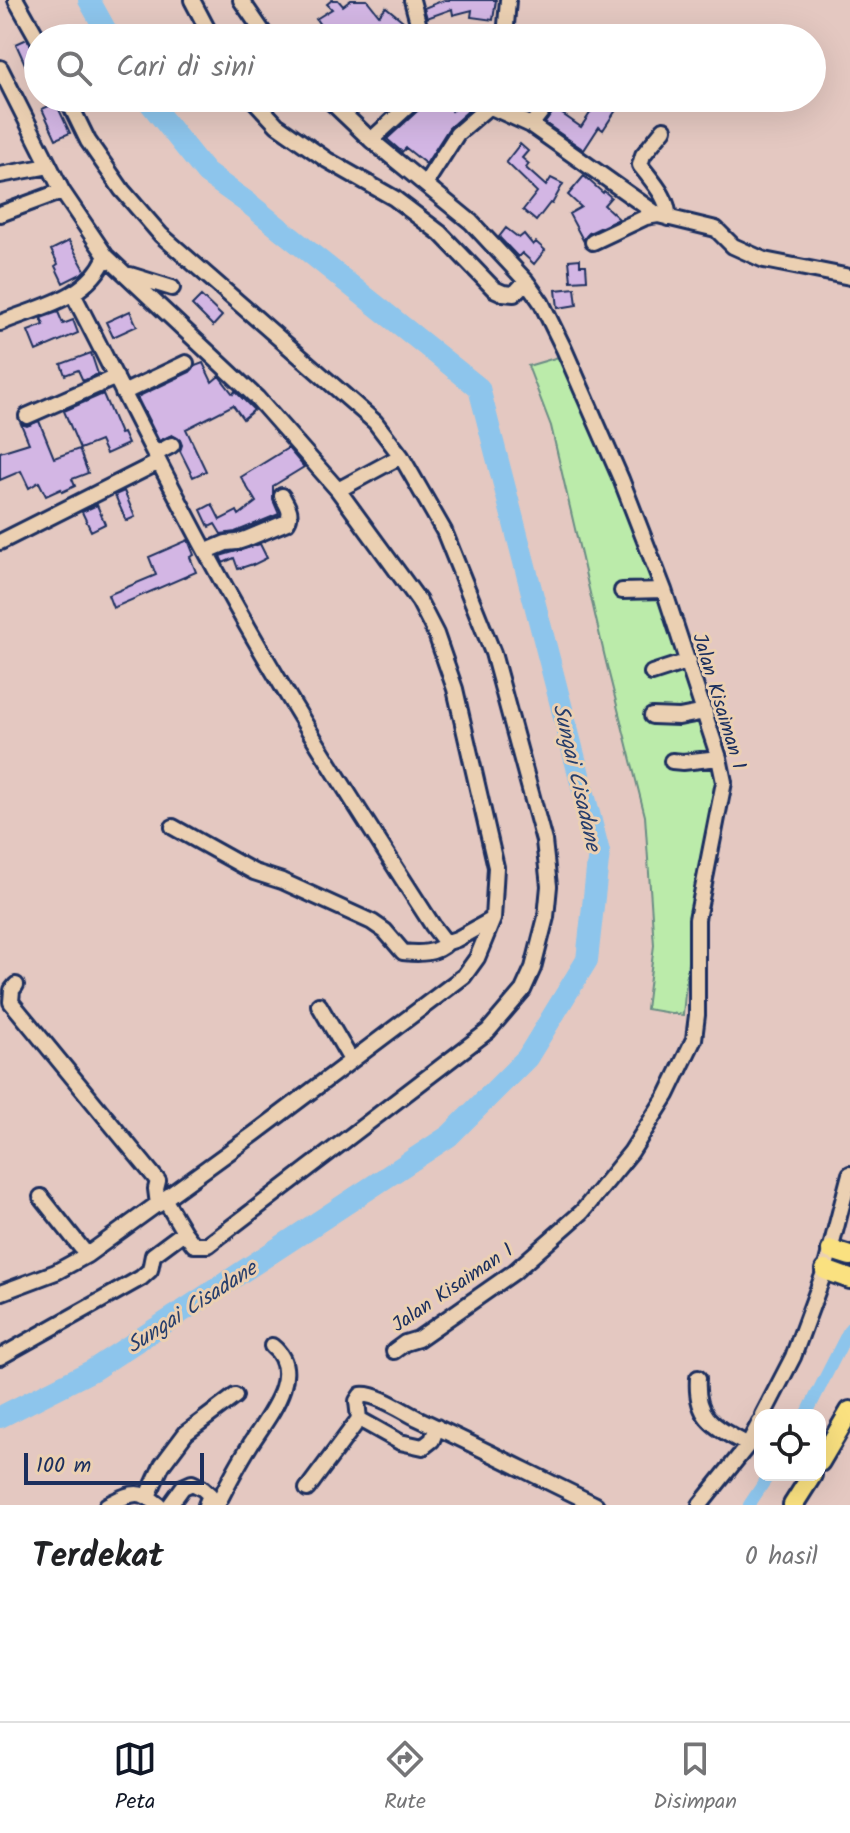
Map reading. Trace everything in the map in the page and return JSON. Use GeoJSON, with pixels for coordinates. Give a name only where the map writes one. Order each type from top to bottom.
{"type":"FeatureCollection","features":[{"type":"Feature","properties":{"kind":"main road"},"geometry":{"type":"LineString","coordinates":[[826,1452],[850,1411]]}},
{"type":"Feature","properties":{"kind":"main road"},"geometry":{"type":"LineString","coordinates":[[793,1505],[808,1481]]}},
{"type":"Feature","properties":{"kind":"street"},"geometry":{"type":"LineString","coordinates":[[16,0],[30,24]]}},
{"type":"Feature","properties":{"kind":"street"},"geometry":{"type":"LineString","coordinates":[[192,0],[205,24]]}},
{"type":"Feature","properties":{"kind":"street"},"geometry":{"type":"LineString","coordinates":[[241,0],[257,24]]}},
{"type":"Feature","properties":{"kind":"street"},"geometry":{"type":"LineString","coordinates":[[412,0],[418,24]]}},
{"type":"Feature","properties":{"kind":"street"},"geometry":{"type":"LineString","coordinates":[[506,24],[508,0]]}},
{"type":"Feature","properties":{"kind":"street"},"geometry":{"type":"LineString","coordinates":[[0,68],[62,191],[106,256],[257,398],[338,490],[419,601],[436,634],[455,689],[496,867],[493,919],[477,958],[464,976],[87,1255],[56,1272],[0,1293]]}},
{"type":"Feature","properties":{"kind":"street"},"geometry":{"type":"LineString","coordinates":[[16,985],[12,990],[11,1002],[158,1181],[156,1189],[162,1202],[194,1245],[208,1245],[488,1031],[523,990],[533,968],[546,917],[549,886],[544,841],[493,653],[444,531],[401,456],[375,422],[161,235],[113,178],[88,141],[74,112]]}},
{"type":"Feature","properties":{"kind":"street"},"geometry":{"type":"LineString","coordinates":[[265,112],[277,125],[327,160],[394,198],[440,233],[494,289],[514,294],[526,281]]}},
{"type":"Feature","properties":{"kind":"street","name":"Jalan Kisaiman 1"},"geometry":{"type":"LineString","coordinates":[[342,112],[471,222],[526,281],[541,302],[621,479],[664,590],[705,712],[724,782],[697,919],[694,1039],[667,1095],[631,1152],[582,1212],[490,1290],[418,1339],[394,1351]]}},
{"type":"Feature","properties":{"kind":"street"},"geometry":{"type":"LineString","coordinates":[[371,140],[402,112]]}},
{"type":"Feature","properties":{"kind":"street"},"geometry":{"type":"LineString","coordinates":[[425,184],[457,134],[482,112]]}},
{"type":"Feature","properties":{"kind":"street"},"geometry":{"type":"LineString","coordinates":[[500,112],[531,125],[663,216]]}},
{"type":"Feature","properties":{"kind":"street"},"geometry":{"type":"LineString","coordinates":[[531,125],[541,112]]}},
{"type":"Feature","properties":{"kind":"street"},"geometry":{"type":"LineString","coordinates":[[663,216],[669,210],[666,202],[640,165],[643,155],[664,129]]}},
{"type":"Feature","properties":{"kind":"street"},"geometry":{"type":"LineString","coordinates":[[0,175],[49,166]]}},
{"type":"Feature","properties":{"kind":"street"},"geometry":{"type":"LineString","coordinates":[[0,214],[62,191]]}},
{"type":"Feature","properties":{"kind":"street"},"geometry":{"type":"LineString","coordinates":[[593,242],[646,217],[663,216],[716,229],[733,246],[764,260],[850,277]]}},
{"type":"Feature","properties":{"kind":"street"},"geometry":{"type":"LineString","coordinates":[[0,323],[73,294],[94,278],[106,256]]}},
{"type":"Feature","properties":{"kind":"street"},"geometry":{"type":"LineString","coordinates":[[126,274],[172,288]]}},
{"type":"Feature","properties":{"kind":"street"},"geometry":{"type":"LineString","coordinates":[[73,294],[157,458],[280,683],[433,926],[448,942]]}},
{"type":"Feature","properties":{"kind":"street"},"geometry":{"type":"LineString","coordinates":[[123,393],[186,363]]}},
{"type":"Feature","properties":{"kind":"street"},"geometry":{"type":"LineString","coordinates":[[27,416],[116,377]]}},
{"type":"Feature","properties":{"kind":"street"},"geometry":{"type":"LineString","coordinates":[[0,542],[157,458],[172,445]]}},
{"type":"Feature","properties":{"kind":"street"},"geometry":{"type":"LineString","coordinates":[[338,490],[401,456]]}},
{"type":"Feature","properties":{"kind":"street"},"geometry":{"type":"LineString","coordinates":[[207,551],[287,522],[290,510],[282,496]]}},
{"type":"Feature","properties":{"kind":"street"},"geometry":{"type":"LineString","coordinates":[[622,591],[664,590]]}},
{"type":"Feature","properties":{"kind":"street"},"geometry":{"type":"LineString","coordinates":[[652,673],[689,661]]}},
{"type":"Feature","properties":{"kind":"street"},"geometry":{"type":"LineString","coordinates":[[652,716],[679,717],[705,712]]}},
{"type":"Feature","properties":{"kind":"street"},"geometry":{"type":"LineString","coordinates":[[672,761],[719,758]]}},
{"type":"Feature","properties":{"kind":"street"},"geometry":{"type":"LineString","coordinates":[[173,827],[254,872],[282,881],[372,922],[385,931],[403,952],[421,954],[441,949],[448,942],[493,919]]}},
{"type":"Feature","properties":{"kind":"street"},"geometry":{"type":"LineString","coordinates":[[319,1005],[351,1060]]}},
{"type":"Feature","properties":{"kind":"street"},"geometry":{"type":"LineString","coordinates":[[766,1409],[837,1274],[850,1174]]}},
{"type":"Feature","properties":{"kind":"street"},"geometry":{"type":"LineString","coordinates":[[41,1197],[87,1255]]}},
{"type":"Feature","properties":{"kind":"street"},"geometry":{"type":"LineString","coordinates":[[0,1357],[141,1278],[150,1270],[153,1255],[184,1232]]}},
{"type":"Feature","properties":{"kind":"street"},"geometry":{"type":"LineString","coordinates":[[217,1505],[284,1387],[283,1359],[272,1346]]}},
{"type":"Feature","properties":{"kind":"street"},"geometry":{"type":"LineString","coordinates":[[698,1378],[700,1403],[711,1424],[748,1445]]}},
{"type":"Feature","properties":{"kind":"street"},"geometry":{"type":"LineString","coordinates":[[307,1489],[359,1419],[357,1401],[361,1395],[369,1394],[596,1505]]}},
{"type":"Feature","properties":{"kind":"street"},"geometry":{"type":"LineString","coordinates":[[165,1503],[162,1465],[186,1433],[235,1396]]}},
{"type":"Feature","properties":{"kind":"street"},"geometry":{"type":"LineString","coordinates":[[359,1419],[400,1442],[423,1447],[432,1440],[437,1427]]}},
{"type":"Feature","properties":{"kind":"street"},"geometry":{"type":"LineString","coordinates":[[700,1505],[754,1434]]}},
{"type":"Feature","properties":{"kind":"street"},"geometry":{"type":"LineString","coordinates":[[165,1503],[192,1483],[210,1495],[206,1505]]}},
{"type":"Feature","properties":{"kind":"street"},"geometry":{"type":"LineString","coordinates":[[107,1505],[131,1493],[165,1503]]}},
{"type":"Feature","properties":{"kind":"green space"},"geometry":{"type":"Polygon","coordinates":[[[572,353],[667,579],[728,767],[692,919],[683,1015],[646,1009],[654,945],[645,816],[551,426],[528,366],[572,353]]]}},
{"type":"Feature","properties":{"kind":"building"},"geometry":{"type":"Polygon","coordinates":[[[338,0],[343,6],[351,0],[367,0],[379,15],[386,7],[407,24],[319,24],[316,19],[332,9],[327,4],[338,0]]]}},
{"type":"Feature","properties":{"kind":"building"},"geometry":{"type":"Polygon","coordinates":[[[444,0],[496,0],[493,20],[471,17],[472,10],[453,15],[452,9],[427,18],[424,8],[444,0]]]}},
{"type":"Feature","properties":{"kind":"building"},"geometry":{"type":"Polygon","coordinates":[[[24,40],[24,62],[16,44],[24,40]]]}},
{"type":"Feature","properties":{"kind":"building"},"geometry":{"type":"Polygon","coordinates":[[[43,112],[60,112],[70,133],[56,139],[43,112]]]}},
{"type":"Feature","properties":{"kind":"building"},"geometry":{"type":"Polygon","coordinates":[[[416,112],[467,112],[449,128],[426,164],[406,148],[402,152],[387,139],[416,112]]]}},
{"type":"Feature","properties":{"kind":"building"},"geometry":{"type":"Polygon","coordinates":[[[553,112],[559,112],[581,127],[591,112],[615,112],[603,130],[599,127],[584,150],[545,123],[553,112]]]}},
{"type":"Feature","properties":{"kind":"building"},"geometry":{"type":"Polygon","coordinates":[[[520,144],[528,151],[522,158],[529,164],[526,168],[546,186],[551,178],[563,184],[552,204],[536,221],[523,210],[537,192],[506,162],[520,144]]]}},
{"type":"Feature","properties":{"kind":"building"},"geometry":{"type":"Polygon","coordinates":[[[584,176],[611,197],[604,205],[619,219],[589,233],[583,240],[569,214],[581,207],[568,195],[584,176]]]}},
{"type":"Feature","properties":{"kind":"building"},"geometry":{"type":"Polygon","coordinates":[[[506,228],[519,238],[524,234],[533,245],[536,242],[545,250],[534,264],[522,253],[518,257],[499,237],[506,228]]]}},
{"type":"Feature","properties":{"kind":"building"},"geometry":{"type":"Polygon","coordinates":[[[69,241],[85,270],[63,283],[51,250],[69,241]]]}},
{"type":"Feature","properties":{"kind":"building"},"geometry":{"type":"Polygon","coordinates":[[[580,259],[580,265],[586,265],[587,280],[571,281],[569,260],[580,259]]]}},
{"type":"Feature","properties":{"kind":"building"},"geometry":{"type":"Polygon","coordinates":[[[575,288],[577,305],[558,308],[556,290],[575,288]]]}},
{"type":"Feature","properties":{"kind":"building"},"geometry":{"type":"Polygon","coordinates":[[[201,296],[222,316],[213,326],[192,305],[201,296]]]}},
{"type":"Feature","properties":{"kind":"building"},"geometry":{"type":"Polygon","coordinates":[[[130,311],[137,326],[113,337],[106,322],[130,311]]]}},
{"type":"Feature","properties":{"kind":"building"},"geometry":{"type":"Polygon","coordinates":[[[58,312],[63,324],[73,320],[78,333],[36,351],[28,331],[44,325],[41,318],[58,312]]]}},
{"type":"Feature","properties":{"kind":"building"},"geometry":{"type":"Polygon","coordinates":[[[91,353],[98,374],[83,381],[78,370],[65,375],[61,364],[91,353]]]}},
{"type":"Feature","properties":{"kind":"building"},"geometry":{"type":"Polygon","coordinates":[[[203,363],[212,382],[219,376],[233,394],[235,391],[254,410],[243,419],[233,405],[186,429],[206,471],[193,477],[180,451],[180,440],[172,435],[159,441],[137,397],[203,363]]]}},
{"type":"Feature","properties":{"kind":"building"},"geometry":{"type":"Polygon","coordinates":[[[103,394],[120,434],[123,433],[128,444],[106,454],[100,441],[80,449],[64,411],[103,394]]]}},
{"type":"Feature","properties":{"kind":"building"},"geometry":{"type":"Polygon","coordinates":[[[39,421],[54,458],[79,449],[88,473],[72,479],[75,486],[46,496],[39,482],[29,488],[21,471],[0,480],[0,452],[29,443],[21,424],[27,426],[39,421]]]}},
{"type":"Feature","properties":{"kind":"building"},"geometry":{"type":"Polygon","coordinates":[[[288,448],[304,467],[273,486],[273,500],[279,514],[235,532],[221,534],[215,524],[209,527],[201,510],[212,504],[220,520],[237,511],[239,515],[256,502],[241,477],[288,448]]]}},
{"type":"Feature","properties":{"kind":"building"},"geometry":{"type":"Polygon","coordinates":[[[124,491],[135,517],[126,521],[115,495],[124,491]]]}},
{"type":"Feature","properties":{"kind":"building"},"geometry":{"type":"Polygon","coordinates":[[[97,505],[105,524],[91,531],[82,512],[97,505]]]}},
{"type":"Feature","properties":{"kind":"building"},"geometry":{"type":"Polygon","coordinates":[[[188,540],[196,572],[113,608],[108,595],[156,575],[149,557],[188,540]]]}},
{"type":"Feature","properties":{"kind":"building"},"geometry":{"type":"Polygon","coordinates":[[[260,544],[267,558],[253,565],[238,569],[234,558],[223,563],[220,556],[260,544]]]}},
{"type":"Feature","properties":{"kind":"waterway","name":"Sungai Cisadane"},"geometry":{"type":"LineString","coordinates":[[89,0],[102,24]]}},
{"type":"Feature","properties":{"kind":"waterway","name":"Sungai Cisadane"},"geometry":{"type":"LineString","coordinates":[[0,1417],[93,1370],[449,1136],[527,1058],[587,960],[599,852],[479,388],[248,203],[206,173],[157,112]]}},
{"type":"Feature","properties":{"kind":"waterway"},"geometry":{"type":"LineString","coordinates":[[809,1409],[850,1328]]}},
{"type":"Feature","properties":{"kind":"waterway"},"geometry":{"type":"LineString","coordinates":[[749,1505],[765,1481]]}}]}
